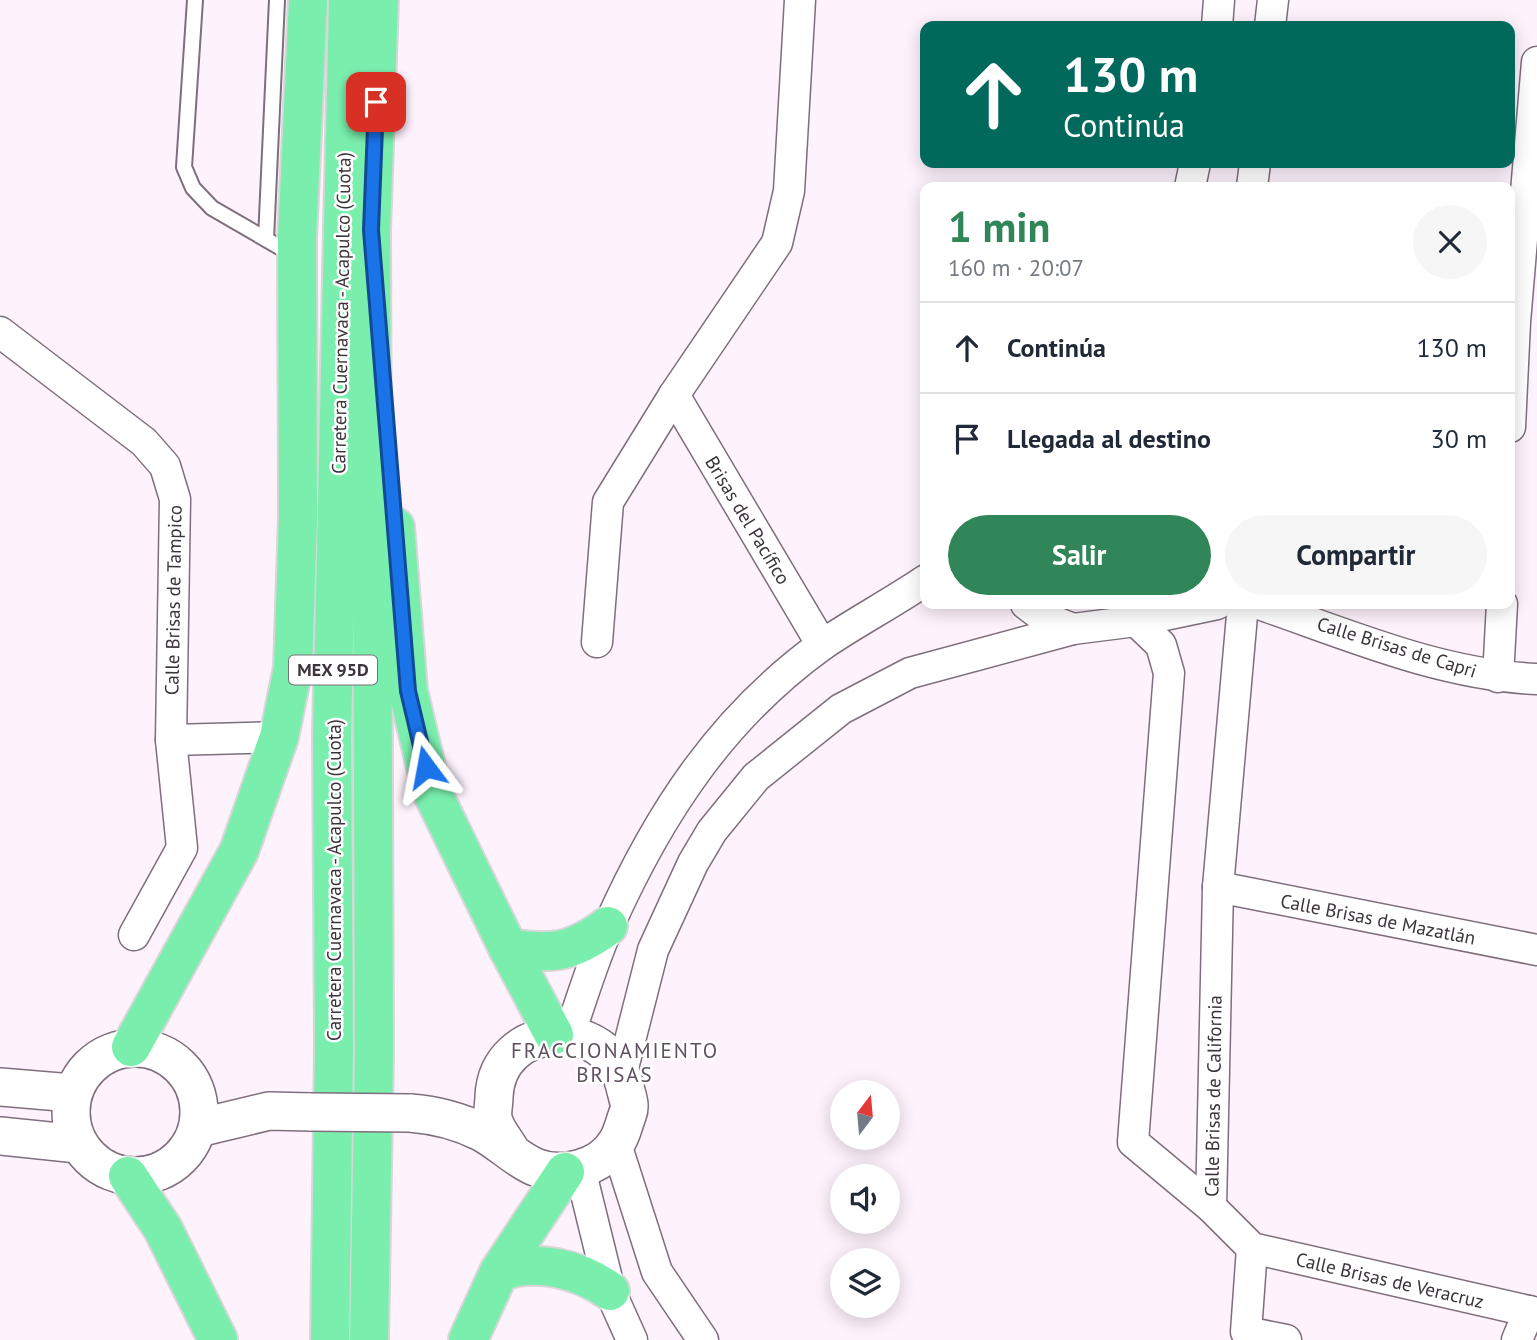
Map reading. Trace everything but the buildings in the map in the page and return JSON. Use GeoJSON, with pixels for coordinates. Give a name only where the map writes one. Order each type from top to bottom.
{"type":"FeatureCollection","features":[{"type":"Feature","properties":{"kind":"highway"},"geometry":{"type":"LineString","coordinates":[[309,0],[281,248],[298,517],[332,736]]}},
{"type":"Feature","properties":{"kind":"highway","name":"Carretera Cuernavaca - Acapulco (Cuota)"},"geometry":{"type":"LineString","coordinates":[[330,1340],[334,1048],[332,736],[348,0]]}},
{"type":"Feature","properties":{"kind":"highway","name":"Carretera Cuernavaca - Acapulco (Cuota)"},"geometry":{"type":"LineString","coordinates":[[369,1340],[374,1052],[371,230],[379,0]]}},
{"type":"Feature","properties":{"kind":"highway"},"geometry":{"type":"LineString","coordinates":[[371,230],[408,691],[432,792],[508,948],[562,1035]]}},
{"type":"Feature","properties":{"kind":"highway"},"geometry":{"type":"LineString","coordinates":[[131,1047],[240,851],[279,737],[293,668],[298,517]]}},
{"type":"Feature","properties":{"kind":"highway"},"geometry":{"type":"LineString","coordinates":[[508,948],[542,953],[569,948],[589,940],[608,926]]}},
{"type":"Feature","properties":{"kind":"highway"},"geometry":{"type":"LineString","coordinates":[[468,1340],[499,1272],[572,1171]]}},
{"type":"Feature","properties":{"kind":"highway"},"geometry":{"type":"LineString","coordinates":[[128,1177],[163,1229],[218,1340]]}},
{"type":"Feature","properties":{"kind":"highway"},"geometry":{"type":"LineString","coordinates":[[499,1272],[526,1266],[563,1269],[596,1281],[610,1291]]}},
{"type":"Feature","properties":{"kind":"street"},"geometry":{"type":"LineString","coordinates":[[597,642],[608,502],[674,395],[777,243],[789,191],[800,0]]}},
{"type":"Feature","properties":{"kind":"street"},"geometry":{"type":"LineString","coordinates":[[1217,21],[1219,0]]}},
{"type":"Feature","properties":{"kind":"street"},"geometry":{"type":"LineString","coordinates":[[1271,21],[1273,0]]}},
{"type":"Feature","properties":{"kind":"street"},"geometry":{"type":"LineString","coordinates":[[1515,394],[1526,323],[1537,62]]}},
{"type":"Feature","properties":{"kind":"street","name":"Calle Brisas de Tampico"},"geometry":{"type":"LineString","coordinates":[[0,332],[144,442],[165,466],[175,499],[171,740],[182,848],[134,935]]}},
{"type":"Feature","properties":{"kind":"street","name":"Brisas del Pacífico"},"geometry":{"type":"LineString","coordinates":[[674,395],[822,645]]}},
{"type":"Feature","properties":{"kind":"street"},"geometry":{"type":"LineString","coordinates":[[562,1035],[608,926],[650,844],[672,802],[707,754],[766,692],[822,645],[920,584]]}},
{"type":"Feature","properties":{"kind":"street"},"geometry":{"type":"LineString","coordinates":[[1033,609],[1043,617],[1073,629]]}},
{"type":"Feature","properties":{"kind":"street"},"geometry":{"type":"LineString","coordinates":[[198,1128],[269,1111],[423,1114],[481,1132],[536,1168],[572,1171],[600,1160],[616,1144],[630,1108],[622,1072],[653,950],[693,863],[712,831],[756,777],[841,709],[911,673],[1073,629],[1142,612],[1170,609]]}},
{"type":"Feature","properties":{"kind":"street","name":"Calle Brisas de California"},"geometry":{"type":"LineString","coordinates":[[1211,1207],[1218,887],[1243,609]]}},
{"type":"Feature","properties":{"kind":"street","name":"Calle Brisas de Capri"},"geometry":{"type":"LineString","coordinates":[[1274,609],[1409,655],[1498,677],[1537,679]]}},
{"type":"Feature","properties":{"kind":"street"},"geometry":{"type":"LineString","coordinates":[[1498,677],[1502,609]]}},
{"type":"Feature","properties":{"kind":"street","name":"Calle Brisas de California"},"geometry":{"type":"LineString","coordinates":[[1142,612],[1161,645],[1169,673],[1133,1142],[1211,1207]]}},
{"type":"Feature","properties":{"kind":"street"},"geometry":{"type":"LineString","coordinates":[[171,740],[279,737]]}},
{"type":"Feature","properties":{"kind":"street"},"geometry":{"type":"LineString","coordinates":[[650,844],[671,846],[693,863]]}},
{"type":"Feature","properties":{"kind":"street","name":"Calle Brisas de Mazatlán"},"geometry":{"type":"LineString","coordinates":[[1218,887],[1537,950]]}},
{"type":"Feature","properties":{"kind":"street"},"geometry":{"type":"LineString","coordinates":[[423,1114],[466,1102],[495,1082],[508,1059],[528,1042],[562,1035],[600,1047],[622,1072]]}},
{"type":"Feature","properties":{"kind":"street"},"geometry":{"type":"LineString","coordinates":[[131,1047],[158,1051],[181,1066],[195,1088],[198,1128],[184,1156],[158,1173],[128,1177],[99,1166],[78,1143],[70,1119],[72,1093],[85,1070],[106,1054],[131,1047]]}},
{"type":"Feature","properties":{"kind":"street"},"geometry":{"type":"LineString","coordinates":[[495,1082],[493,1119],[511,1151]]}},
{"type":"Feature","properties":{"kind":"street"},"geometry":{"type":"LineString","coordinates":[[0,1087],[72,1093]]}},
{"type":"Feature","properties":{"kind":"street"},"geometry":{"type":"LineString","coordinates":[[195,1088],[269,1111]]}},
{"type":"Feature","properties":{"kind":"street"},"geometry":{"type":"LineString","coordinates":[[0,1136],[78,1143]]}},
{"type":"Feature","properties":{"kind":"street"},"geometry":{"type":"LineString","coordinates":[[616,1144],[657,1272],[704,1340]]}},
{"type":"Feature","properties":{"kind":"street"},"geometry":{"type":"LineString","coordinates":[[572,1171],[610,1291],[632,1340]]}},
{"type":"Feature","properties":{"kind":"street"},"geometry":{"type":"LineString","coordinates":[[1211,1207],[1252,1248],[1246,1332],[1286,1340]]}},
{"type":"Feature","properties":{"kind":"street","name":"Calle Brisas de Veracruz"},"geometry":{"type":"LineString","coordinates":[[1252,1248],[1533,1312],[1517,1340]]}},
{"type":"Feature","properties":{"kind":"lane"},"geometry":{"type":"LineString","coordinates":[[195,0],[184,167],[193,188],[212,208],[281,248]]}},
{"type":"Feature","properties":{"kind":"lane"},"geometry":{"type":"LineString","coordinates":[[277,0],[281,248]]}},
{"type":"Feature","properties":{"kind":"district","name":"FRACCIONAMIENTO BRISAS"},"geometry":{"type":"Point","coordinates":[615,1063]}},
{"type":"Feature","properties":{"kind":"route"},"geometry":{"type":"LineString","coordinates":[[376,102],[371,230],[408,691],[426,767]]}}]}
